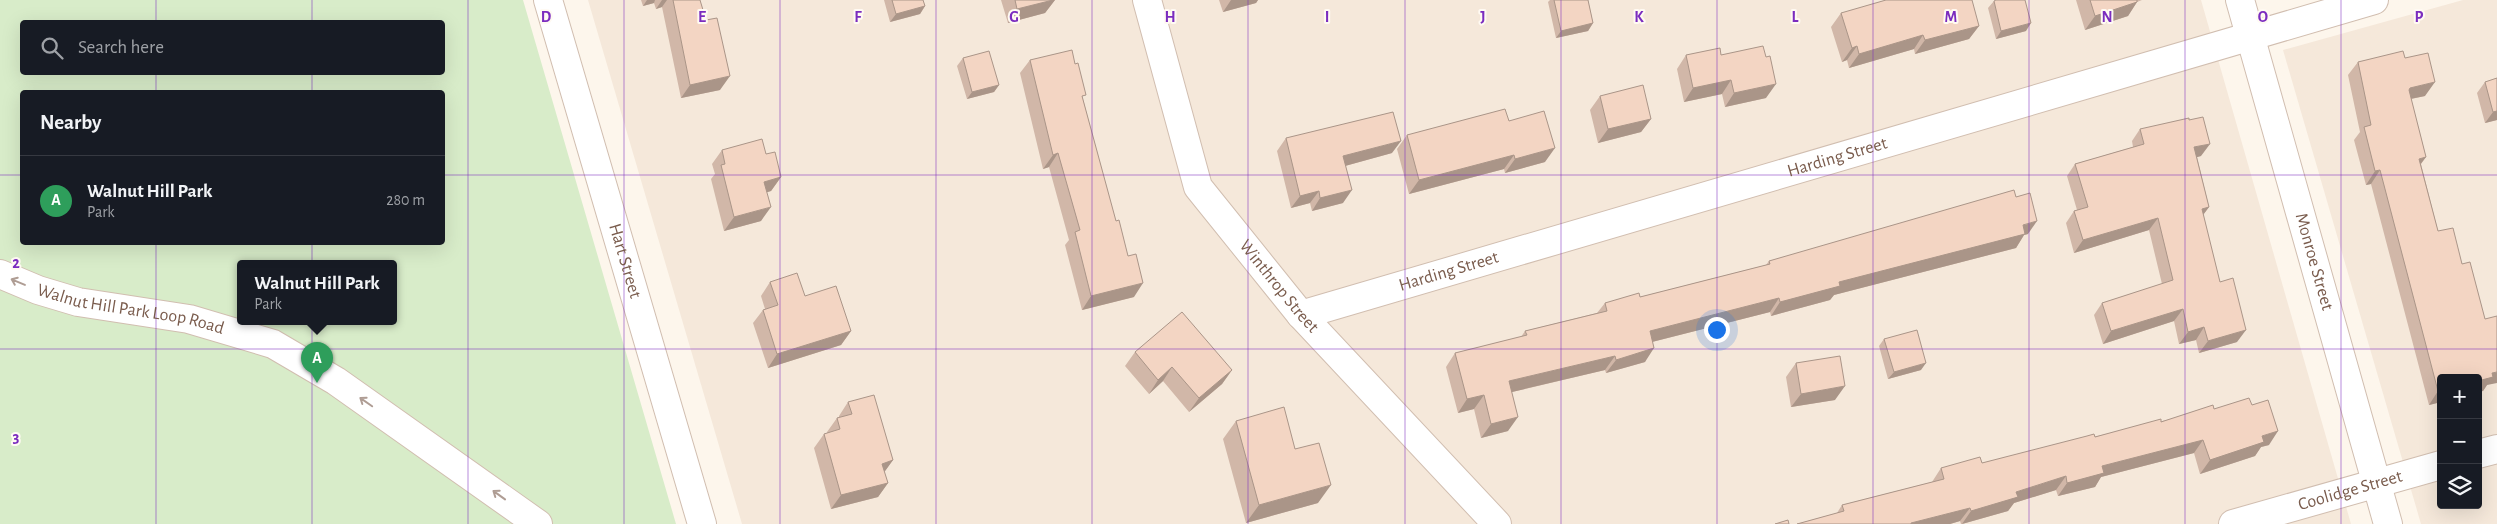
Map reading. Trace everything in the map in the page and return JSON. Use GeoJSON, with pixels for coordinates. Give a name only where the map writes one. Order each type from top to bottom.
{"type":"FeatureCollection","features":[{"type":"Feature","properties":{"kind":"street","name":"Hart Street"},"geometry":{"type":"LineString","coordinates":[[548,0],[702,524]]}},
{"type":"Feature","properties":{"kind":"street","name":"Winthrop Street"},"geometry":{"type":"LineString","coordinates":[[1147,0],[1198,187],[1301,315],[1498,524]]}},
{"type":"Feature","properties":{"kind":"street","name":"Monroe Street"},"geometry":{"type":"LineString","coordinates":[[2240,0],[2388,524]]}},
{"type":"Feature","properties":{"kind":"street","name":"Harding Street"},"geometry":{"type":"LineString","coordinates":[[1301,315],[2374,0]]}},
{"type":"Feature","properties":{"kind":"street","name":"Walnut Hill Park Loop Road"},"geometry":{"type":"LineString","coordinates":[[0,274],[38,290],[78,302],[189,319],[273,344],[336,381],[538,524]]}},
{"type":"Feature","properties":{"kind":"street"},"geometry":{"type":"LineString","coordinates":[[2482,453],[2497,449]]}},
{"type":"Feature","properties":{"kind":"street","name":"Coolidge Street"},"geometry":{"type":"LineString","coordinates":[[2233,524],[2437,467]]}},
{"type":"Feature","properties":{"kind":"shaded area"},"geometry":{"type":"Polygon","coordinates":[[[588,0],[2201,0],[2351,524],[742,524],[588,0]]]}},
{"type":"Feature","properties":{"kind":"shaded area"},"geometry":{"type":"Polygon","coordinates":[[[2463,0],[2497,0],[2497,524],[2421,524],[2283,50],[2463,0]]]}},
{"type":"Feature","properties":{"kind":"green space"},"geometry":{"type":"Polygon","coordinates":[[[0,0],[523,0],[676,524],[0,524],[0,0]]]}},
{"type":"Feature","properties":{"kind":"building"},"geometry":{"type":"Polygon","coordinates":[[[673,0],[700,0],[706,20],[717,18],[730,76],[690,85],[673,0]]]}},
{"type":"Feature","properties":{"kind":"building"},"geometry":{"type":"Polygon","coordinates":[[[892,0],[923,0],[925,6],[896,14],[892,0]]]}},
{"type":"Feature","properties":{"kind":"building"},"geometry":{"type":"Polygon","coordinates":[[[1015,0],[1053,0],[1017,9],[1015,0]]]}},
{"type":"Feature","properties":{"kind":"building"},"geometry":{"type":"Polygon","coordinates":[[[1554,0],[1588,0],[1593,23],[1561,31],[1554,0]]]}},
{"type":"Feature","properties":{"kind":"building"},"geometry":{"type":"Polygon","coordinates":[[[1886,0],[1972,0],[1979,26],[1925,40],[1923,35],[1859,54],[1857,46],[1852,48],[1841,13],[1886,0]]]}},
{"type":"Feature","properties":{"kind":"building"},"geometry":{"type":"Polygon","coordinates":[[[2025,0],[2031,23],[2001,31],[1994,1],[2025,0]]]}},
{"type":"Feature","properties":{"kind":"building"},"geometry":{"type":"Polygon","coordinates":[[[2090,0],[2137,0],[2137,2],[2095,16],[2090,0]]]}},
{"type":"Feature","properties":{"kind":"building"},"geometry":{"type":"Polygon","coordinates":[[[1763,46],[1766,57],[1770,56],[1776,84],[1734,93],[1731,80],[1693,88],[1686,55],[1720,48],[1721,55],[1763,46]]]}},
{"type":"Feature","properties":{"kind":"building"},"geometry":{"type":"Polygon","coordinates":[[[1072,50],[1075,64],[1078,63],[1086,95],[1082,96],[1116,221],[1119,220],[1128,256],[1136,254],[1143,283],[1091,296],[1075,232],[1080,230],[1058,153],[1053,155],[1030,60],[1072,50]]]}},
{"type":"Feature","properties":{"kind":"building"},"geometry":{"type":"Polygon","coordinates":[[[989,51],[999,85],[972,92],[963,58],[989,51]]]}},
{"type":"Feature","properties":{"kind":"building"},"geometry":{"type":"Polygon","coordinates":[[[2403,51],[2405,58],[2428,53],[2435,82],[2410,88],[2409,90],[2426,157],[2419,159],[2438,231],[2453,228],[2462,264],[2470,262],[2485,319],[2497,316],[2497,372],[2492,373],[2493,377],[2482,380],[2482,374],[2437,374],[2437,387],[2380,170],[2375,171],[2364,127],[2371,125],[2358,62],[2403,51]]]}},
{"type":"Feature","properties":{"kind":"building"},"geometry":{"type":"Polygon","coordinates":[[[2497,78],[2497,111],[2493,112],[2485,82],[2497,78]]]}},
{"type":"Feature","properties":{"kind":"building"},"geometry":{"type":"Polygon","coordinates":[[[1643,85],[1651,119],[1608,129],[1600,96],[1643,85]]]}},
{"type":"Feature","properties":{"kind":"building"},"geometry":{"type":"Polygon","coordinates":[[[1505,109],[1509,121],[1544,111],[1555,148],[1515,159],[1514,155],[1419,180],[1407,135],[1505,109]]]}},
{"type":"Feature","properties":{"kind":"building"},"geometry":{"type":"Polygon","coordinates":[[[1393,112],[1401,141],[1343,156],[1352,190],[1320,198],[1319,191],[1300,196],[1286,138],[1393,112]]]}},
{"type":"Feature","properties":{"kind":"building"},"geometry":{"type":"Polygon","coordinates":[[[2203,117],[2210,144],[2194,147],[2209,207],[2202,209],[2220,282],[2233,278],[2246,330],[2208,341],[2204,327],[2188,332],[2183,309],[2111,331],[2102,303],[2173,280],[2158,218],[2083,240],[2074,211],[2088,207],[2075,164],[2144,144],[2140,129],[2189,118],[2189,120],[2203,117]]]}},
{"type":"Feature","properties":{"kind":"building"},"geometry":{"type":"Polygon","coordinates":[[[762,139],[766,154],[775,152],[781,177],[764,182],[771,207],[734,217],[721,165],[725,164],[722,150],[762,139]]]}},
{"type":"Feature","properties":{"kind":"building"},"geometry":{"type":"Polygon","coordinates":[[[2014,190],[2016,197],[2030,193],[2037,221],[2023,225],[2025,234],[1839,282],[1840,286],[1780,302],[1779,298],[1650,331],[1654,348],[1616,360],[1615,356],[1509,381],[1518,417],[1491,424],[1484,395],[1467,399],[1455,353],[1527,335],[1525,331],[1607,311],[1605,303],[1639,293],[1640,297],[1770,264],[1769,261],[2014,190]]]}},
{"type":"Feature","properties":{"kind":"building"},"geometry":{"type":"Polygon","coordinates":[[[797,273],[805,296],[836,286],[851,331],[777,354],[763,310],[778,305],[770,282],[797,273]]]}},
{"type":"Feature","properties":{"kind":"building"},"geometry":{"type":"Polygon","coordinates":[[[1182,312],[1232,370],[1199,398],[1172,367],[1158,380],[1135,352],[1182,312]]]}},
{"type":"Feature","properties":{"kind":"building"},"geometry":{"type":"Polygon","coordinates":[[[1917,330],[1926,363],[1894,372],[1884,339],[1917,330]]]}},
{"type":"Feature","properties":{"kind":"building"},"geometry":{"type":"Polygon","coordinates":[[[1840,356],[1845,386],[1801,394],[1796,363],[1840,356]]]}},
{"type":"Feature","properties":{"kind":"building"},"geometry":{"type":"Polygon","coordinates":[[[874,395],[893,460],[882,464],[888,483],[841,495],[824,434],[840,429],[837,418],[852,414],[848,402],[874,395]]]}},
{"type":"Feature","properties":{"kind":"building"},"geometry":{"type":"Polygon","coordinates":[[[2249,398],[2252,405],[2268,400],[2278,431],[2262,436],[2264,442],[2210,460],[2203,440],[2102,466],[2104,473],[2067,483],[2066,476],[2016,492],[2018,497],[1971,511],[1970,508],[1911,524],[1797,524],[1844,511],[1842,505],[1944,479],[1941,468],[1980,457],[1982,463],[2094,434],[2095,437],[2161,419],[2161,422],[2213,405],[2214,409],[2249,398]]]}},
{"type":"Feature","properties":{"kind":"building"},"geometry":{"type":"Polygon","coordinates":[[[1284,407],[1295,449],[1319,443],[1331,485],[1259,505],[1236,421],[1284,407]]]}},
{"type":"Feature","properties":{"kind":"building"},"geometry":{"type":"Polygon","coordinates":[[[1788,520],[1789,524],[1775,524],[1788,520]]]}},
{"type":"Feature","properties":{"kind":"place","name":"Walnut Hill Park"},"geometry":{"type":"Point","coordinates":[317,383]}}]}
